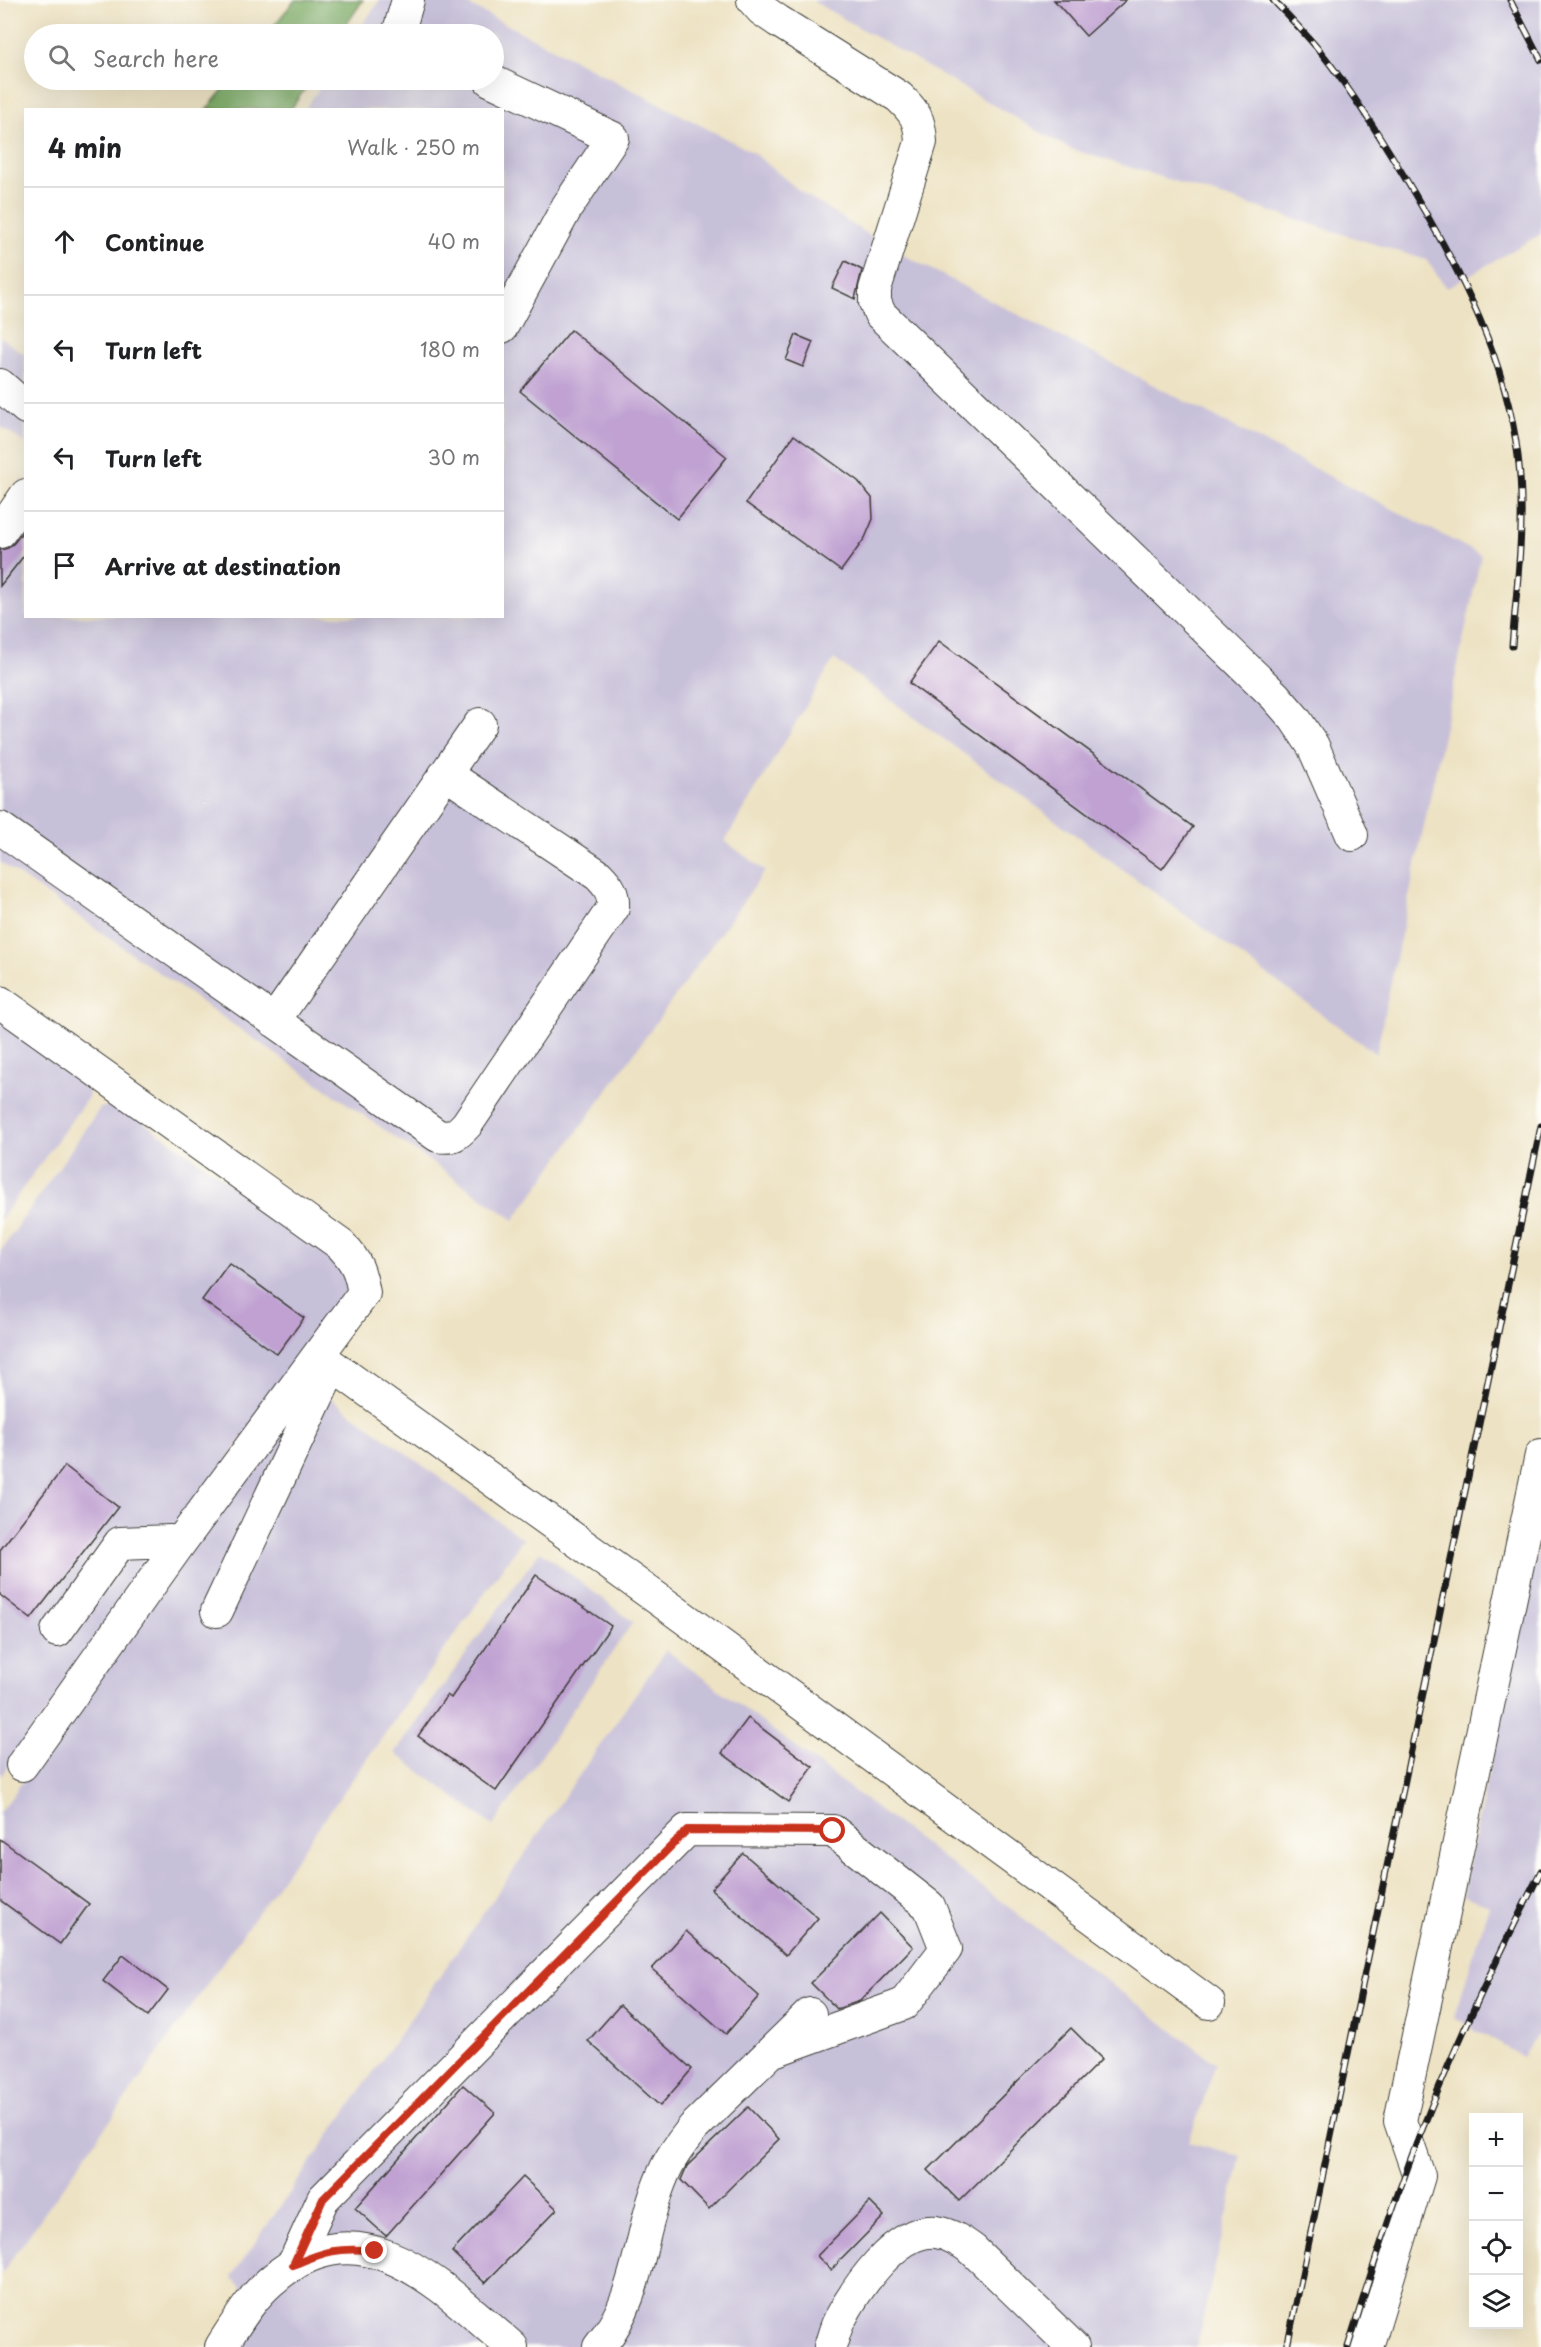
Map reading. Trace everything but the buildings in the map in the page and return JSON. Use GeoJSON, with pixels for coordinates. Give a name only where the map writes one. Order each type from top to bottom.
{"type":"FeatureCollection","features":[{"type":"Feature","properties":{"kind":"street"},"geometry":{"type":"LineString","coordinates":[[401,24],[408,0]]}},
{"type":"Feature","properties":{"kind":"street"},"geometry":{"type":"LineString","coordinates":[[753,0],[762,10],[778,21],[899,97],[912,109],[921,126],[921,142],[875,289],[875,302],[880,314],[1275,696],[1295,719],[1313,746],[1352,835]]}},
{"type":"Feature","properties":{"kind":"street"},"geometry":{"type":"LineString","coordinates":[[504,87],[613,138],[567,207],[504,323]]}},
{"type":"Feature","properties":{"kind":"street"},"geometry":{"type":"LineString","coordinates":[[0,385],[24,406]]}},
{"type":"Feature","properties":{"kind":"street"},"geometry":{"type":"LineString","coordinates":[[0,532],[24,498]]}},
{"type":"Feature","properties":{"kind":"street"},"geometry":{"type":"LineString","coordinates":[[274,1021],[480,724]]}},
{"type":"Feature","properties":{"kind":"street"},"geometry":{"type":"LineString","coordinates":[[0,828],[438,1136],[448,1138],[457,1134],[467,1124],[613,908],[614,896],[608,885],[598,876],[446,774]]}},
{"type":"Feature","properties":{"kind":"street"},"geometry":{"type":"LineString","coordinates":[[0,1002],[341,1245],[354,1258],[361,1274],[364,1293],[326,1361],[217,1611]]}},
{"type":"Feature","properties":{"kind":"street"},"geometry":{"type":"LineString","coordinates":[[22,1765],[180,1543],[326,1361]]}},
{"type":"Feature","properties":{"kind":"street"},"geometry":{"type":"LineString","coordinates":[[326,1361],[672,1609],[1209,2002]]}},
{"type":"Feature","properties":{"kind":"street"},"geometry":{"type":"LineString","coordinates":[[1367,2347],[1419,2176],[1400,2121],[1541,1455]]}},
{"type":"Feature","properties":{"kind":"street"},"geometry":{"type":"LineString","coordinates":[[57,1631],[120,1543],[170,1541],[180,1543]]}},
{"type":"Feature","properties":{"kind":"street"},"geometry":{"type":"LineString","coordinates":[[293,2265],[323,2199],[687,1830],[833,1831],[929,1906],[946,1950],[904,2004],[771,2052]]}},
{"type":"Feature","properties":{"kind":"street"},"geometry":{"type":"LineString","coordinates":[[599,2347],[614,2326],[629,2293],[640,2261],[656,2194],[677,2147],[693,2128],[810,2014]]}},
{"type":"Feature","properties":{"kind":"street"},"geometry":{"type":"LineString","coordinates":[[830,2347],[838,2322],[859,2287],[875,2267],[899,2243],[915,2236],[935,2232],[955,2237],[973,2250],[1073,2347]]}},
{"type":"Feature","properties":{"kind":"street"},"geometry":{"type":"LineString","coordinates":[[221,2347],[252,2301],[271,2281],[293,2265],[321,2253],[348,2248],[375,2251],[407,2264],[428,2276],[512,2347]]}},
{"type":"Feature","properties":{"kind":"shaded area"},"geometry":{"type":"Polygon","coordinates":[[[380,0],[459,0],[754,153],[801,192],[888,247],[1481,555],[1376,1054],[834,659],[725,841],[765,871],[514,1220],[0,862],[0,516],[24,480],[24,618],[504,618],[504,108],[306,108],[318,90],[504,90],[504,24],[363,24],[380,0]]]}},
{"type":"Feature","properties":{"kind":"shaded area"},"geometry":{"type":"Polygon","coordinates":[[[811,0],[1541,0],[1541,234],[1447,288],[1426,260],[1068,148],[811,0]]]}},
{"type":"Feature","properties":{"kind":"shaded area"},"geometry":{"type":"Polygon","coordinates":[[[0,337],[24,354],[24,442],[0,426],[0,337]]]}},
{"type":"Feature","properties":{"kind":"shaded area"},"geometry":{"type":"Polygon","coordinates":[[[0,1017],[89,1080],[89,1096],[0,1220],[0,1017]]]}},
{"type":"Feature","properties":{"kind":"shaded area"},"geometry":{"type":"Polygon","coordinates":[[[118,1104],[338,1260],[347,1275],[348,1292],[0,1777],[0,1252],[100,1108],[118,1104]]]}},
{"type":"Feature","properties":{"kind":"shaded area"},"geometry":{"type":"Polygon","coordinates":[[[309,1382],[523,1539],[0,2276],[0,1813],[309,1382]]]}},
{"type":"Feature","properties":{"kind":"shaded area"},"geometry":{"type":"Polygon","coordinates":[[[1541,1531],[1541,2028],[1523,2057],[1454,2018],[1489,1905],[1462,1895],[1541,1531]]]}},
{"type":"Feature","properties":{"kind":"shaded area"},"geometry":{"type":"Polygon","coordinates":[[[540,1551],[633,1622],[493,1826],[395,1753],[540,1551]]]}},
{"type":"Feature","properties":{"kind":"shaded area"},"geometry":{"type":"Polygon","coordinates":[[[666,1650],[1216,2063],[1189,2142],[1241,2156],[1196,2347],[237,2347],[261,2312],[232,2276],[666,1650]]]}},
{"type":"Feature","properties":{"kind":"green space"},"geometry":{"type":"Polygon","coordinates":[[[295,0],[363,0],[347,24],[275,24],[295,0]]]}},
{"type":"Feature","properties":{"kind":"green space"},"geometry":{"type":"Polygon","coordinates":[[[223,90],[304,90],[292,108],[208,108],[223,90]]]}},
{"type":"Feature","properties":{"kind":"railway"},"geometry":{"type":"LineString","coordinates":[[1273,0],[1323,56],[1353,95],[1384,144],[1449,256],[1493,352],[1512,421],[1520,480],[1520,551],[1512,646]]}},
{"type":"Feature","properties":{"kind":"railway"},"geometry":{"type":"LineString","coordinates":[[1510,0],[1541,60]]}},
{"type":"Feature","properties":{"kind":"railway"},"geometry":{"type":"LineString","coordinates":[[1287,2347],[1541,1126]]}},
{"type":"Feature","properties":{"kind":"railway"},"geometry":{"type":"LineString","coordinates":[[1348,2347],[1388,2224],[1433,2103],[1485,1986],[1541,1871]]}},
{"type":"Feature","properties":{"kind":"route"},"geometry":{"type":"LineString","coordinates":[[375,2251],[348,2248],[321,2253],[293,2265],[323,2199],[687,1830],[833,1831]]}}]}
